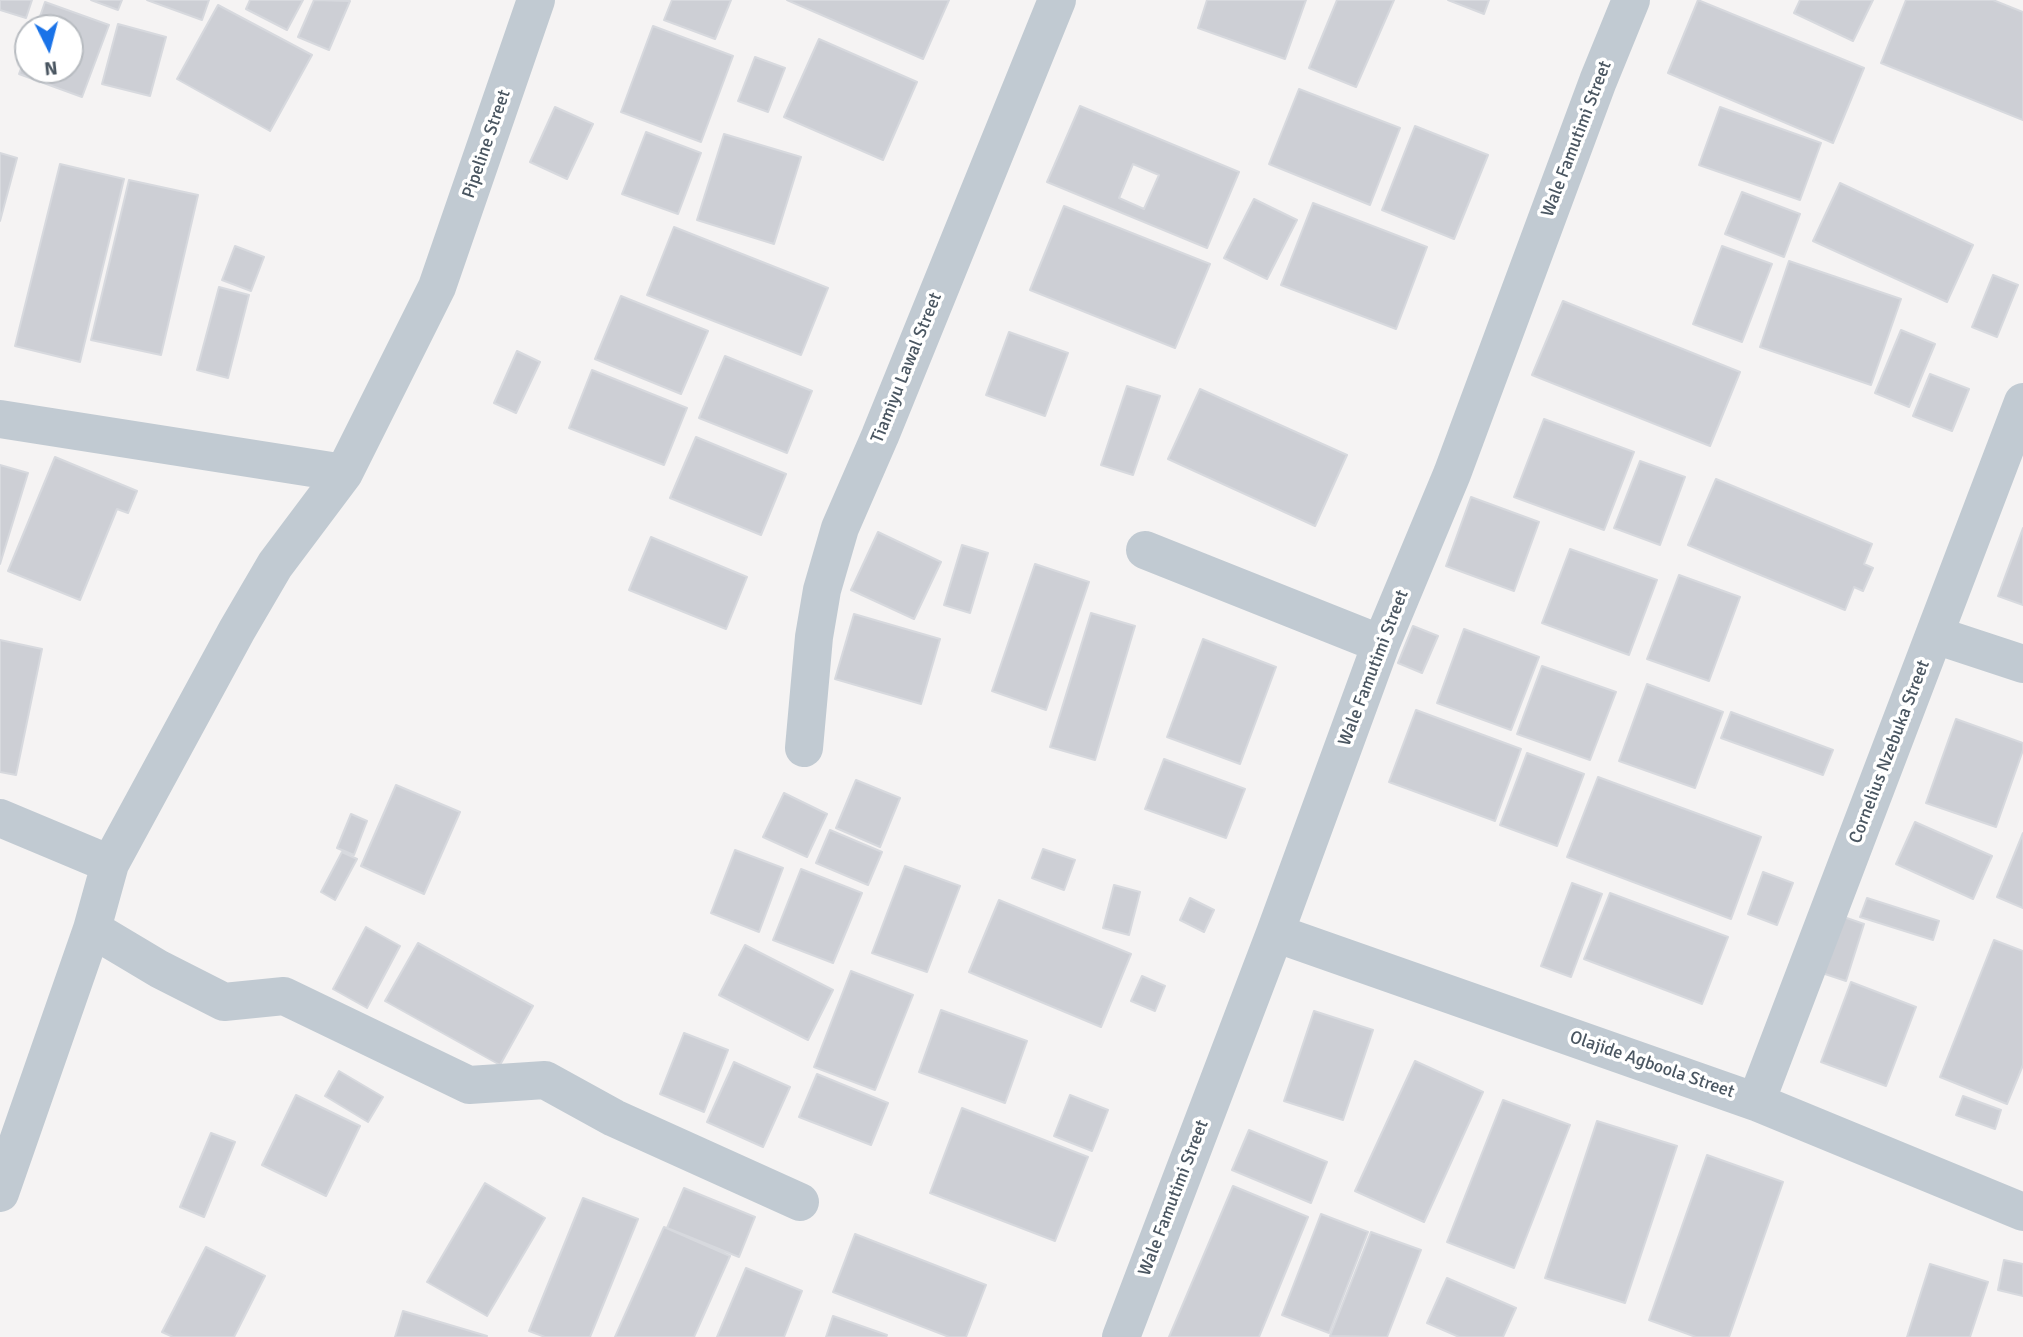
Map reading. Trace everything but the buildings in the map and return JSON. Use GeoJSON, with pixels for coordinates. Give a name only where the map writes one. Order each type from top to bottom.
{"type":"FeatureCollection","features":[{"type":"Feature","properties":{"kind":"street","name":"Pipeline Street"},"geometry":{"type":"LineString","coordinates":[[0,1193],[92,929],[110,864],[275,565],[344,474],[437,287],[536,0]]}},
{"type":"Feature","properties":{"kind":"street","name":"Tiamiyu Lawal Street"},"geometry":{"type":"LineString","coordinates":[[804,748],[814,638],[822,590],[840,528],[1057,0]]}},
{"type":"Feature","properties":{"kind":"street","name":"Wale Famutimi Street"},"geometry":{"type":"LineString","coordinates":[[1121,1337],[1275,933],[1381,644],[1452,474],[1598,81],[1631,0]]}},
{"type":"Feature","properties":{"kind":"street","name":"Cornelius Nzebuka Street"},"geometry":{"type":"LineString","coordinates":[[1756,1102],[2023,402]]}},
{"type":"Feature","properties":{"kind":"street"},"geometry":{"type":"LineString","coordinates":[[0,419],[344,474]]}},
{"type":"Feature","properties":{"kind":"street"},"geometry":{"type":"LineString","coordinates":[[1145,550],[1381,644]]}},
{"type":"Feature","properties":{"kind":"street"},"geometry":{"type":"LineString","coordinates":[[1935,635],[2023,664]]}},
{"type":"Feature","properties":{"kind":"street"},"geometry":{"type":"LineString","coordinates":[[0,818],[110,864]]}},
{"type":"Feature","properties":{"kind":"street"},"geometry":{"type":"LineString","coordinates":[[92,929],[159,969],[224,1002],[285,996],[469,1085],[545,1080],[614,1118],[800,1202]]}},
{"type":"Feature","properties":{"kind":"street","name":"Olajide Agboola Street"},"geometry":{"type":"LineString","coordinates":[[1275,933],[1756,1102],[2023,1212]]}}]}
